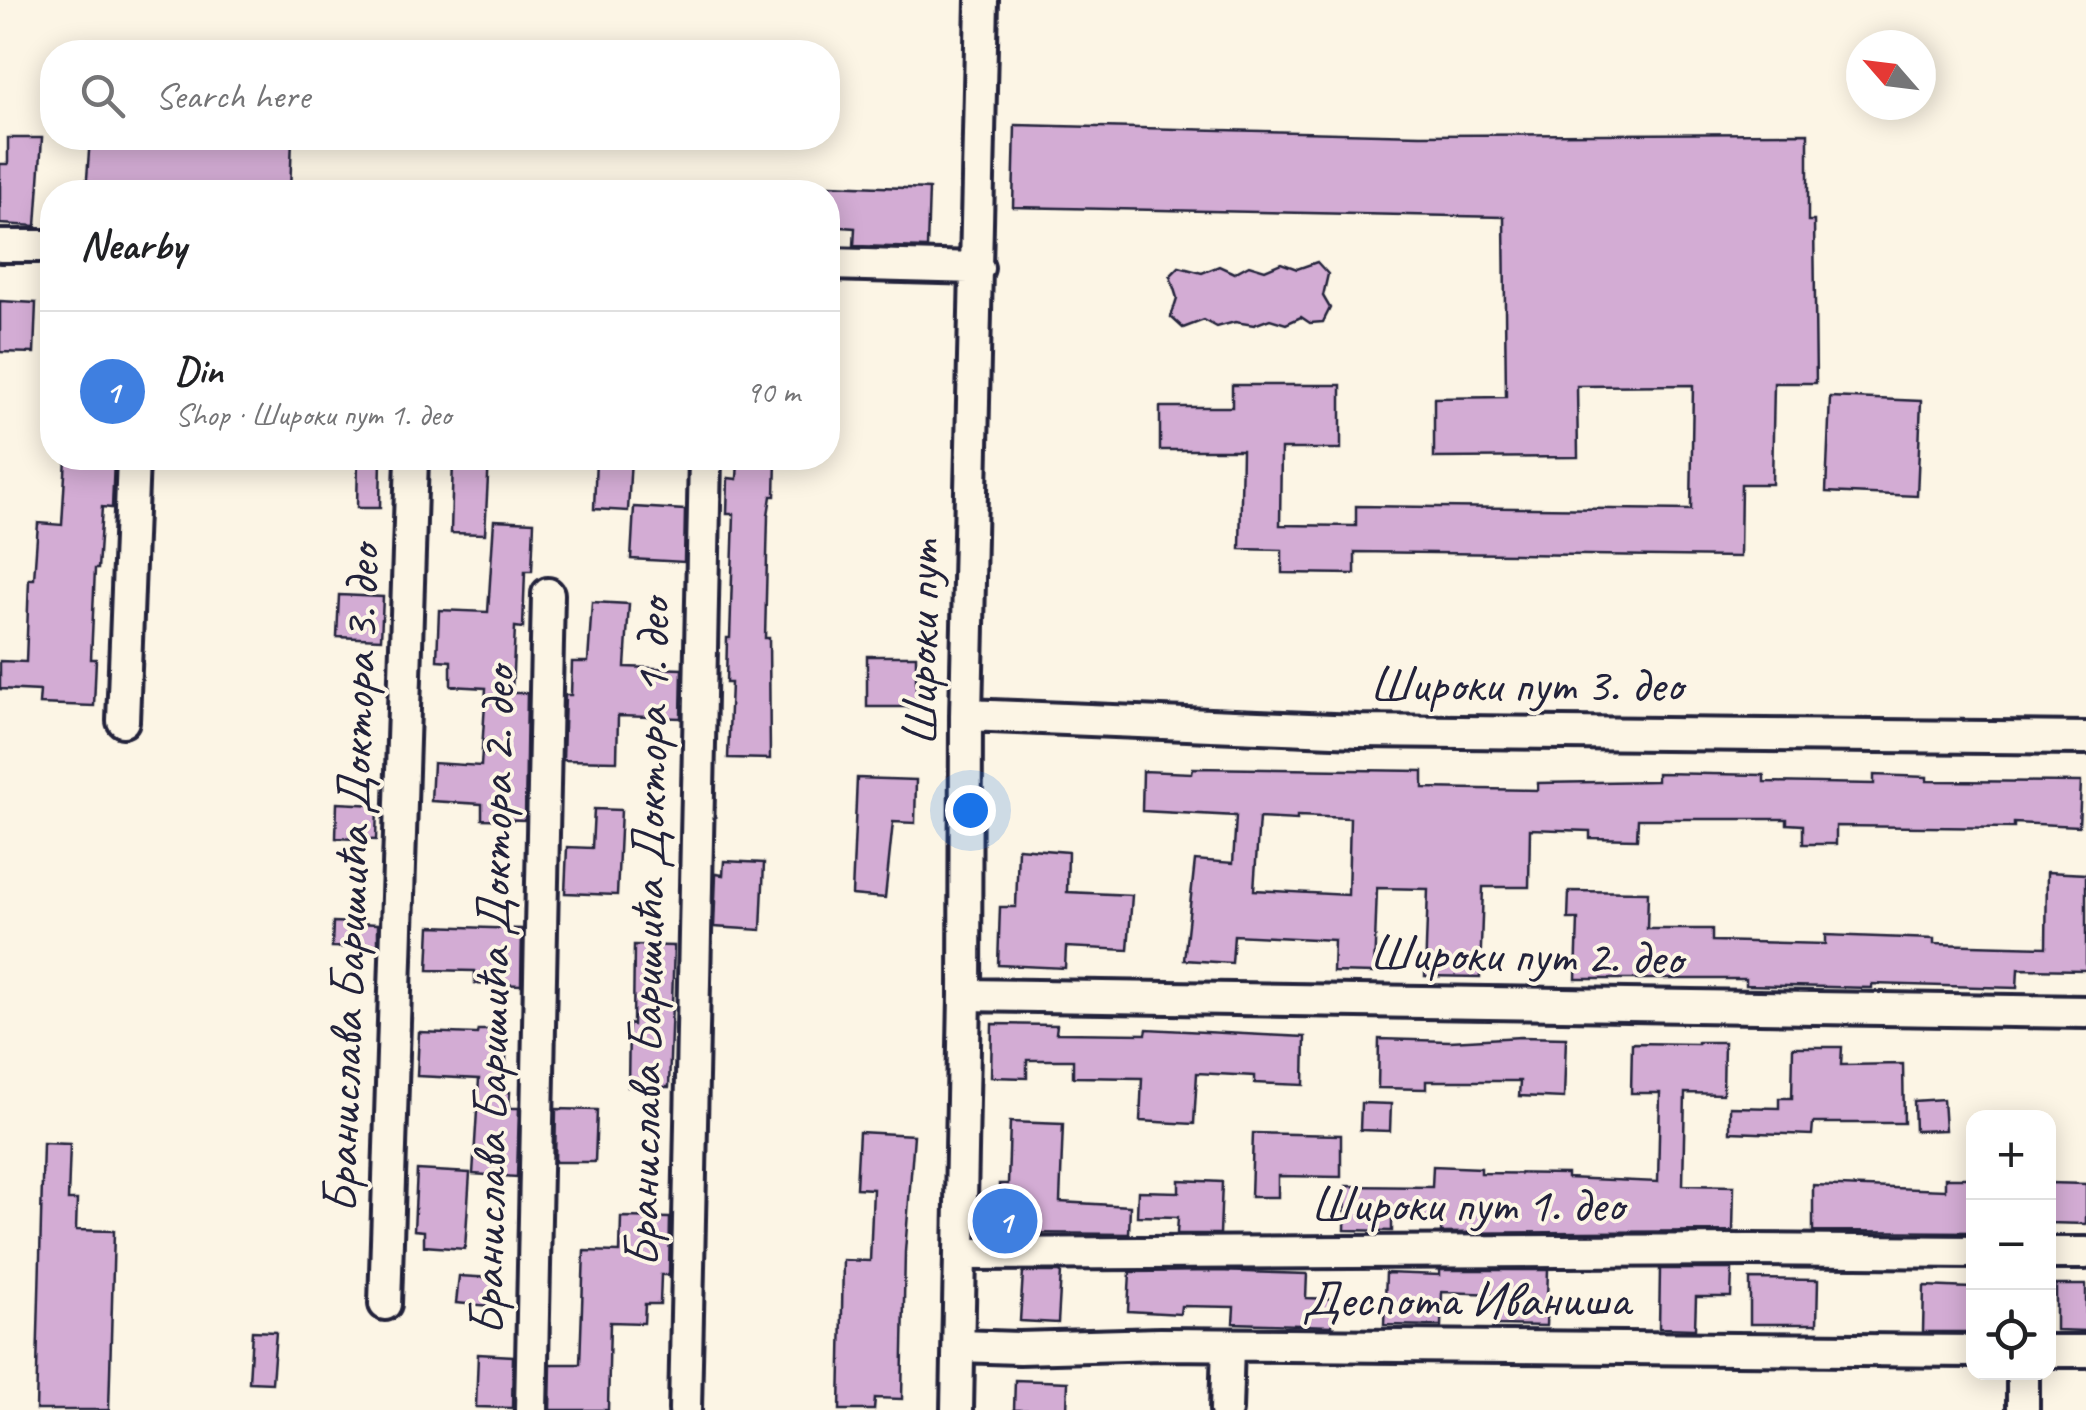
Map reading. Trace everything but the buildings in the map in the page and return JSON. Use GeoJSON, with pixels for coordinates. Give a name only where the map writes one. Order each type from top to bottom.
{"type":"FeatureCollection","features":[{"type":"Feature","properties":{"kind":"street","name":"Широки пут"},"geometry":{"type":"LineString","coordinates":[[957,1410],[966,715],[982,0]]}},
{"type":"Feature","properties":{"kind":"street"},"geometry":{"type":"LineString","coordinates":[[0,246],[40,246]]}},
{"type":"Feature","properties":{"kind":"street"},"geometry":{"type":"LineString","coordinates":[[840,264],[978,268]]}},
{"type":"Feature","properties":{"kind":"street"},"geometry":{"type":"LineString","coordinates":[[123,721],[133,470]]}},
{"type":"Feature","properties":{"kind":"street","name":"Бранислава Баришића Доктора 3. део"},"geometry":{"type":"LineString","coordinates":[[384,1304],[412,470]]}},
{"type":"Feature","properties":{"kind":"street","name":"Бранислава Баришића Доктора 1. део"},"geometry":{"type":"LineString","coordinates":[[685,1410],[704,470]]}},
{"type":"Feature","properties":{"kind":"street","name":"Бранислава Баришића Доктора 2. део"},"geometry":{"type":"LineString","coordinates":[[532,1410],[548,594]]}},
{"type":"Feature","properties":{"kind":"street","name":"Широки пут 3. део"},"geometry":{"type":"LineString","coordinates":[[966,715],[1358,731],[2086,738]]}},
{"type":"Feature","properties":{"kind":"street","name":"Широки пут 2. део"},"geometry":{"type":"LineString","coordinates":[[965,995],[2086,1012]]}},
{"type":"Feature","properties":{"kind":"street","name":"Широки пут 1. део"},"geometry":{"type":"LineString","coordinates":[[961,1254],[1966,1252]]}},
{"type":"Feature","properties":{"kind":"street"},"geometry":{"type":"LineString","coordinates":[[2056,1253],[2086,1253]]}},
{"type":"Feature","properties":{"kind":"street"},"geometry":{"type":"LineString","coordinates":[[1226,1410],[1228,1345]]}},
{"type":"Feature","properties":{"kind":"street","name":"Деспота Иваниша"},"geometry":{"type":"LineString","coordinates":[[959,1346],[1966,1351]]}},
{"type":"Feature","properties":{"kind":"street"},"geometry":{"type":"LineString","coordinates":[[2056,1351],[2086,1351]]}},
{"type":"Feature","properties":{"kind":"street"},"geometry":{"type":"LineString","coordinates":[[2023,1380],[2023,1410]]}},
{"type":"Feature","properties":{"kind":"place","name":"Din"},"geometry":{"type":"Point","coordinates":[1005,1221]}}]}
